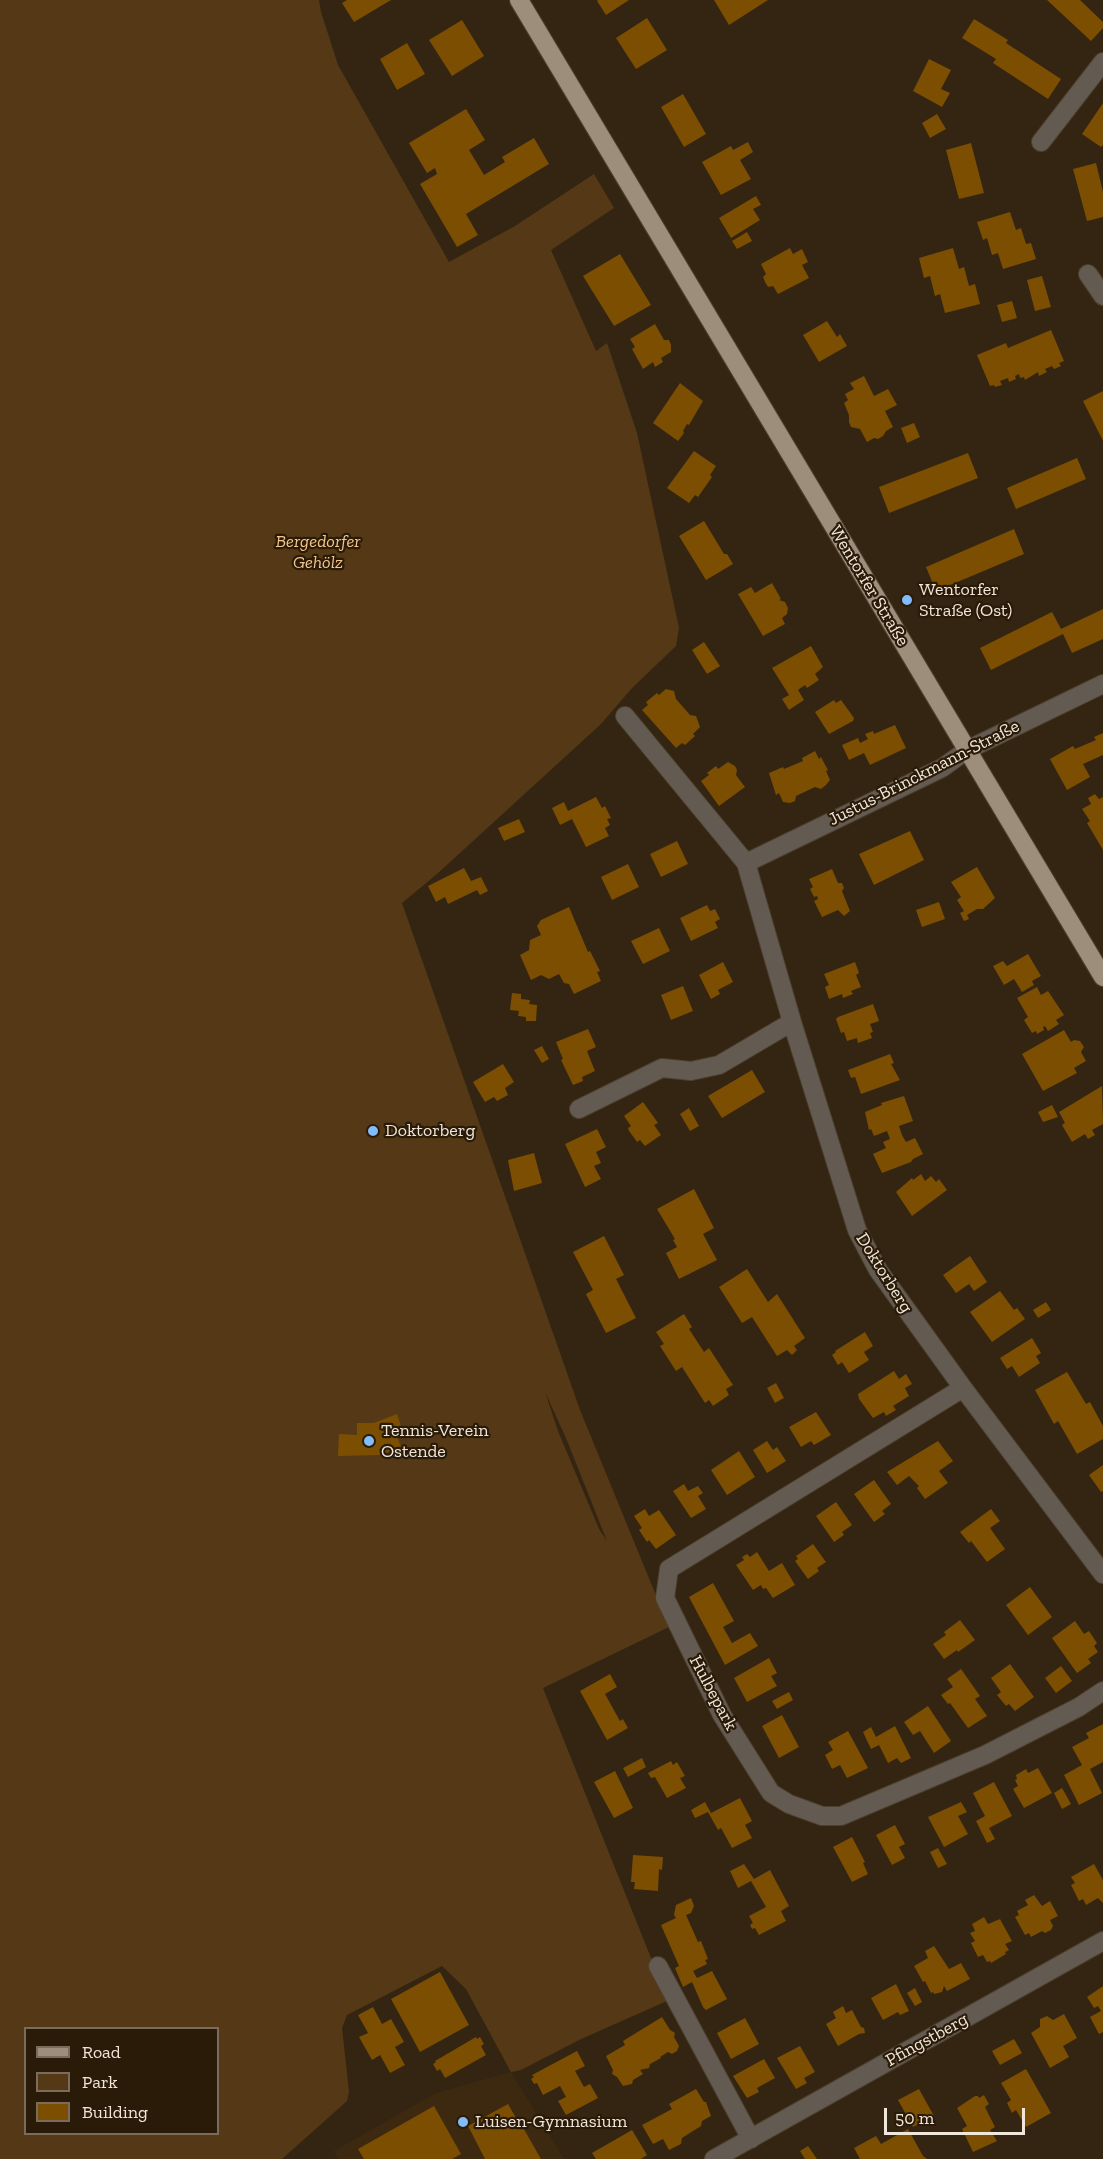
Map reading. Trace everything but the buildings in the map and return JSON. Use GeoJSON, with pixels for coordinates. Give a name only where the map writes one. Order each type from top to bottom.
{"type":"FeatureCollection","features":[{"type":"Feature","properties":{"kind":"main road","name":"Wentorfer Straße"},"geometry":{"type":"LineString","coordinates":[[519,0],[1103,977]]}},
{"type":"Feature","properties":{"kind":"street"},"geometry":{"type":"LineString","coordinates":[[1041,142],[1103,62]]}},
{"type":"Feature","properties":{"kind":"street"},"geometry":{"type":"LineString","coordinates":[[1088,274],[1103,296]]}},
{"type":"Feature","properties":{"kind":"street","name":"Justus-Brinckmann-Straße"},"geometry":{"type":"LineString","coordinates":[[746,863],[942,768],[967,750],[1103,684]]}},
{"type":"Feature","properties":{"kind":"street","name":"Doktorberg"},"geometry":{"type":"LineString","coordinates":[[625,716],[746,863],[792,1022],[857,1230],[878,1270],[963,1388],[1103,1574]]}},
{"type":"Feature","properties":{"kind":"street"},"geometry":{"type":"LineString","coordinates":[[579,1109],[662,1068],[691,1071],[719,1065],[792,1022]]}},
{"type":"Feature","properties":{"kind":"street","name":"Hulbepark"},"geometry":{"type":"LineString","coordinates":[[963,1388],[669,1569],[665,1598],[722,1715],[771,1793],[789,1804],[822,1816],[841,1816],[985,1755],[1079,1707],[1103,1691]]}},
{"type":"Feature","properties":{"kind":"street","name":"Pfingstberg"},"geometry":{"type":"LineString","coordinates":[[714,2159],[1103,1941]]}},
{"type":"Feature","properties":{"kind":"street"},"geometry":{"type":"LineString","coordinates":[[658,1966],[751,2139]]}},
{"type":"Feature","properties":{"kind":"shaded area","name":"Luisen-Gymnasium"},"geometry":{"type":"Polygon","coordinates":[[[511,2072],[564,2159],[338,2159],[334,2151],[436,2093],[511,2072]]]}},
{"type":"Feature","properties":{"kind":"green space","name":"Bergedorfer Gehölz"},"geometry":{"type":"Polygon","coordinates":[[[0,0],[319,0],[338,65],[449,262],[515,226],[594,174],[614,208],[551,250],[596,351],[607,343],[637,433],[679,628],[676,646],[632,688],[601,724],[437,874],[402,903],[580,1410],[669,1627],[543,1688],[651,1958],[676,1997],[581,2039],[521,2070],[511,2072],[466,1989],[442,1966],[347,2015],[342,2028],[349,2092],[347,2101],[282,2159],[0,2159],[0,0]],[[545,1392],[558,1431],[599,1529],[607,1541],[545,1392]]]}},
{"type":"Feature","properties":{"kind":"place","name":"Wentorfer Straße (Ost)"},"geometry":{"type":"Point","coordinates":[907,600]}},
{"type":"Feature","properties":{"kind":"place","name":"Doktorberg"},"geometry":{"type":"Point","coordinates":[373,1131]}},
{"type":"Feature","properties":{"kind":"place","name":"Tennis-Verein Ostende"},"geometry":{"type":"Point","coordinates":[369,1441]}},
{"type":"Feature","properties":{"kind":"place","name":"Luisen-Gymnasium"},"geometry":{"type":"Point","coordinates":[463,2122]}}]}
